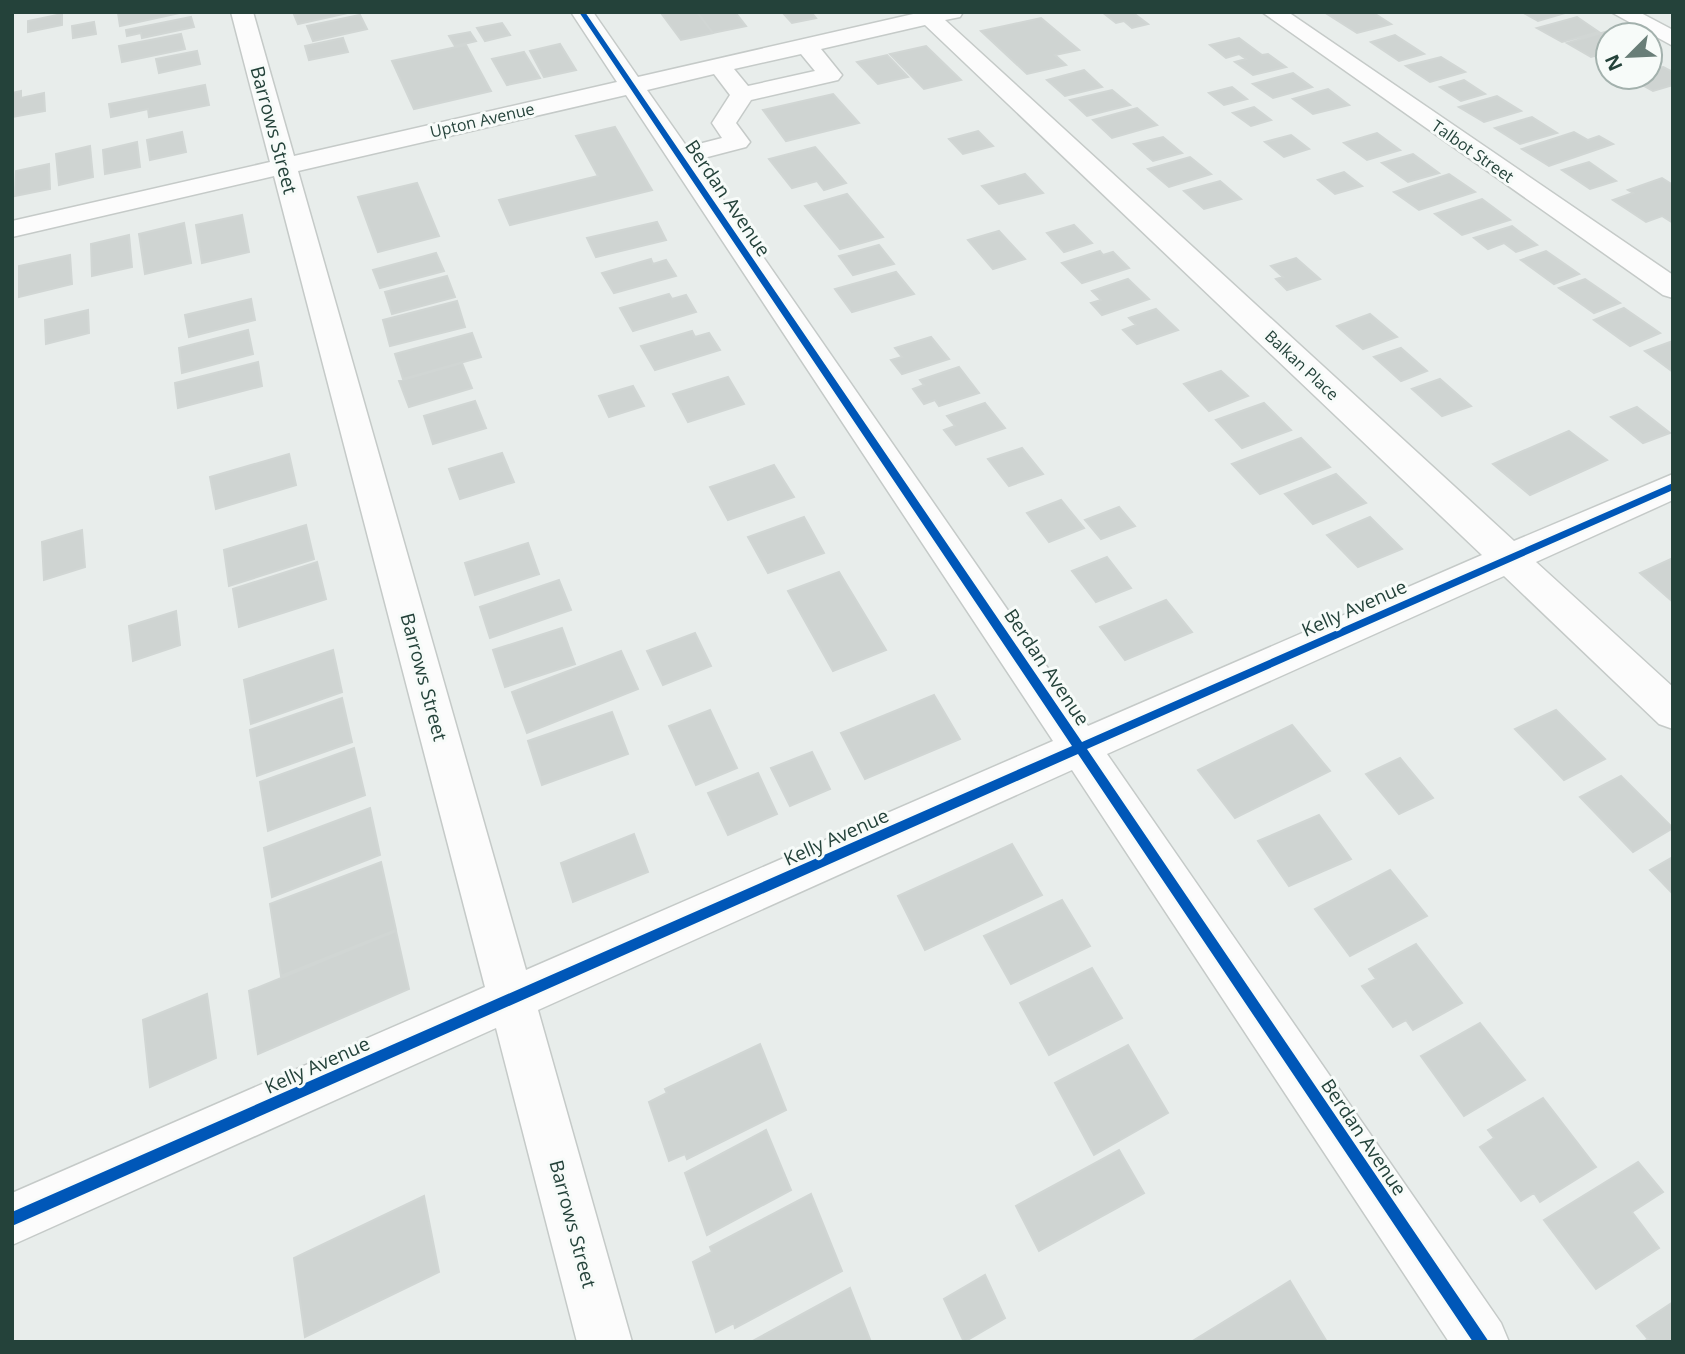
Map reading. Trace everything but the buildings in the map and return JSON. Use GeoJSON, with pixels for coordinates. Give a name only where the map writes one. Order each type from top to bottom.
{"type":"FeatureCollection","features":[{"type":"Feature","properties":{"kind":"street","name":"Barrows Street"},"geometry":{"type":"LineString","coordinates":[[242,12],[605,1342]]}},
{"type":"Feature","properties":{"kind":"street","name":"Berdan Avenue"},"geometry":{"type":"LineString","coordinates":[[582,12],[1482,1342]]}},
{"type":"Feature","properties":{"kind":"street","name":"Talbot Street"},"geometry":{"type":"LineString","coordinates":[[1273,12],[1673,289]]}},
{"type":"Feature","properties":{"kind":"street"},"geometry":{"type":"LineString","coordinates":[[1622,12],[1673,40]]}},
{"type":"Feature","properties":{"kind":"street","name":"Upton Avenue"},"geometry":{"type":"LineString","coordinates":[[12,229],[941,15]]}},
{"type":"Feature","properties":{"kind":"street","name":"Balkan Place"},"geometry":{"type":"LineString","coordinates":[[941,15],[1509,559],[1673,712]]}},
{"type":"Feature","properties":{"kind":"street"},"geometry":{"type":"LineString","coordinates":[[679,157],[737,142],[724,122],[742,95],[830,75],[807,46]]}},
{"type":"Feature","properties":{"kind":"street"},"geometry":{"type":"LineString","coordinates":[[720,66],[742,95]]}},
{"type":"Feature","properties":{"kind":"street","name":"Kelly Avenue"},"geometry":{"type":"LineString","coordinates":[[12,1219],[1673,486]]}},
{"type":"Feature","properties":{"kind":"cycle path"},"geometry":{"type":"LineString","coordinates":[[582,12],[1482,1342]]}},
{"type":"Feature","properties":{"kind":"cycle path"},"geometry":{"type":"LineString","coordinates":[[12,1219],[1673,486]]}}]}
